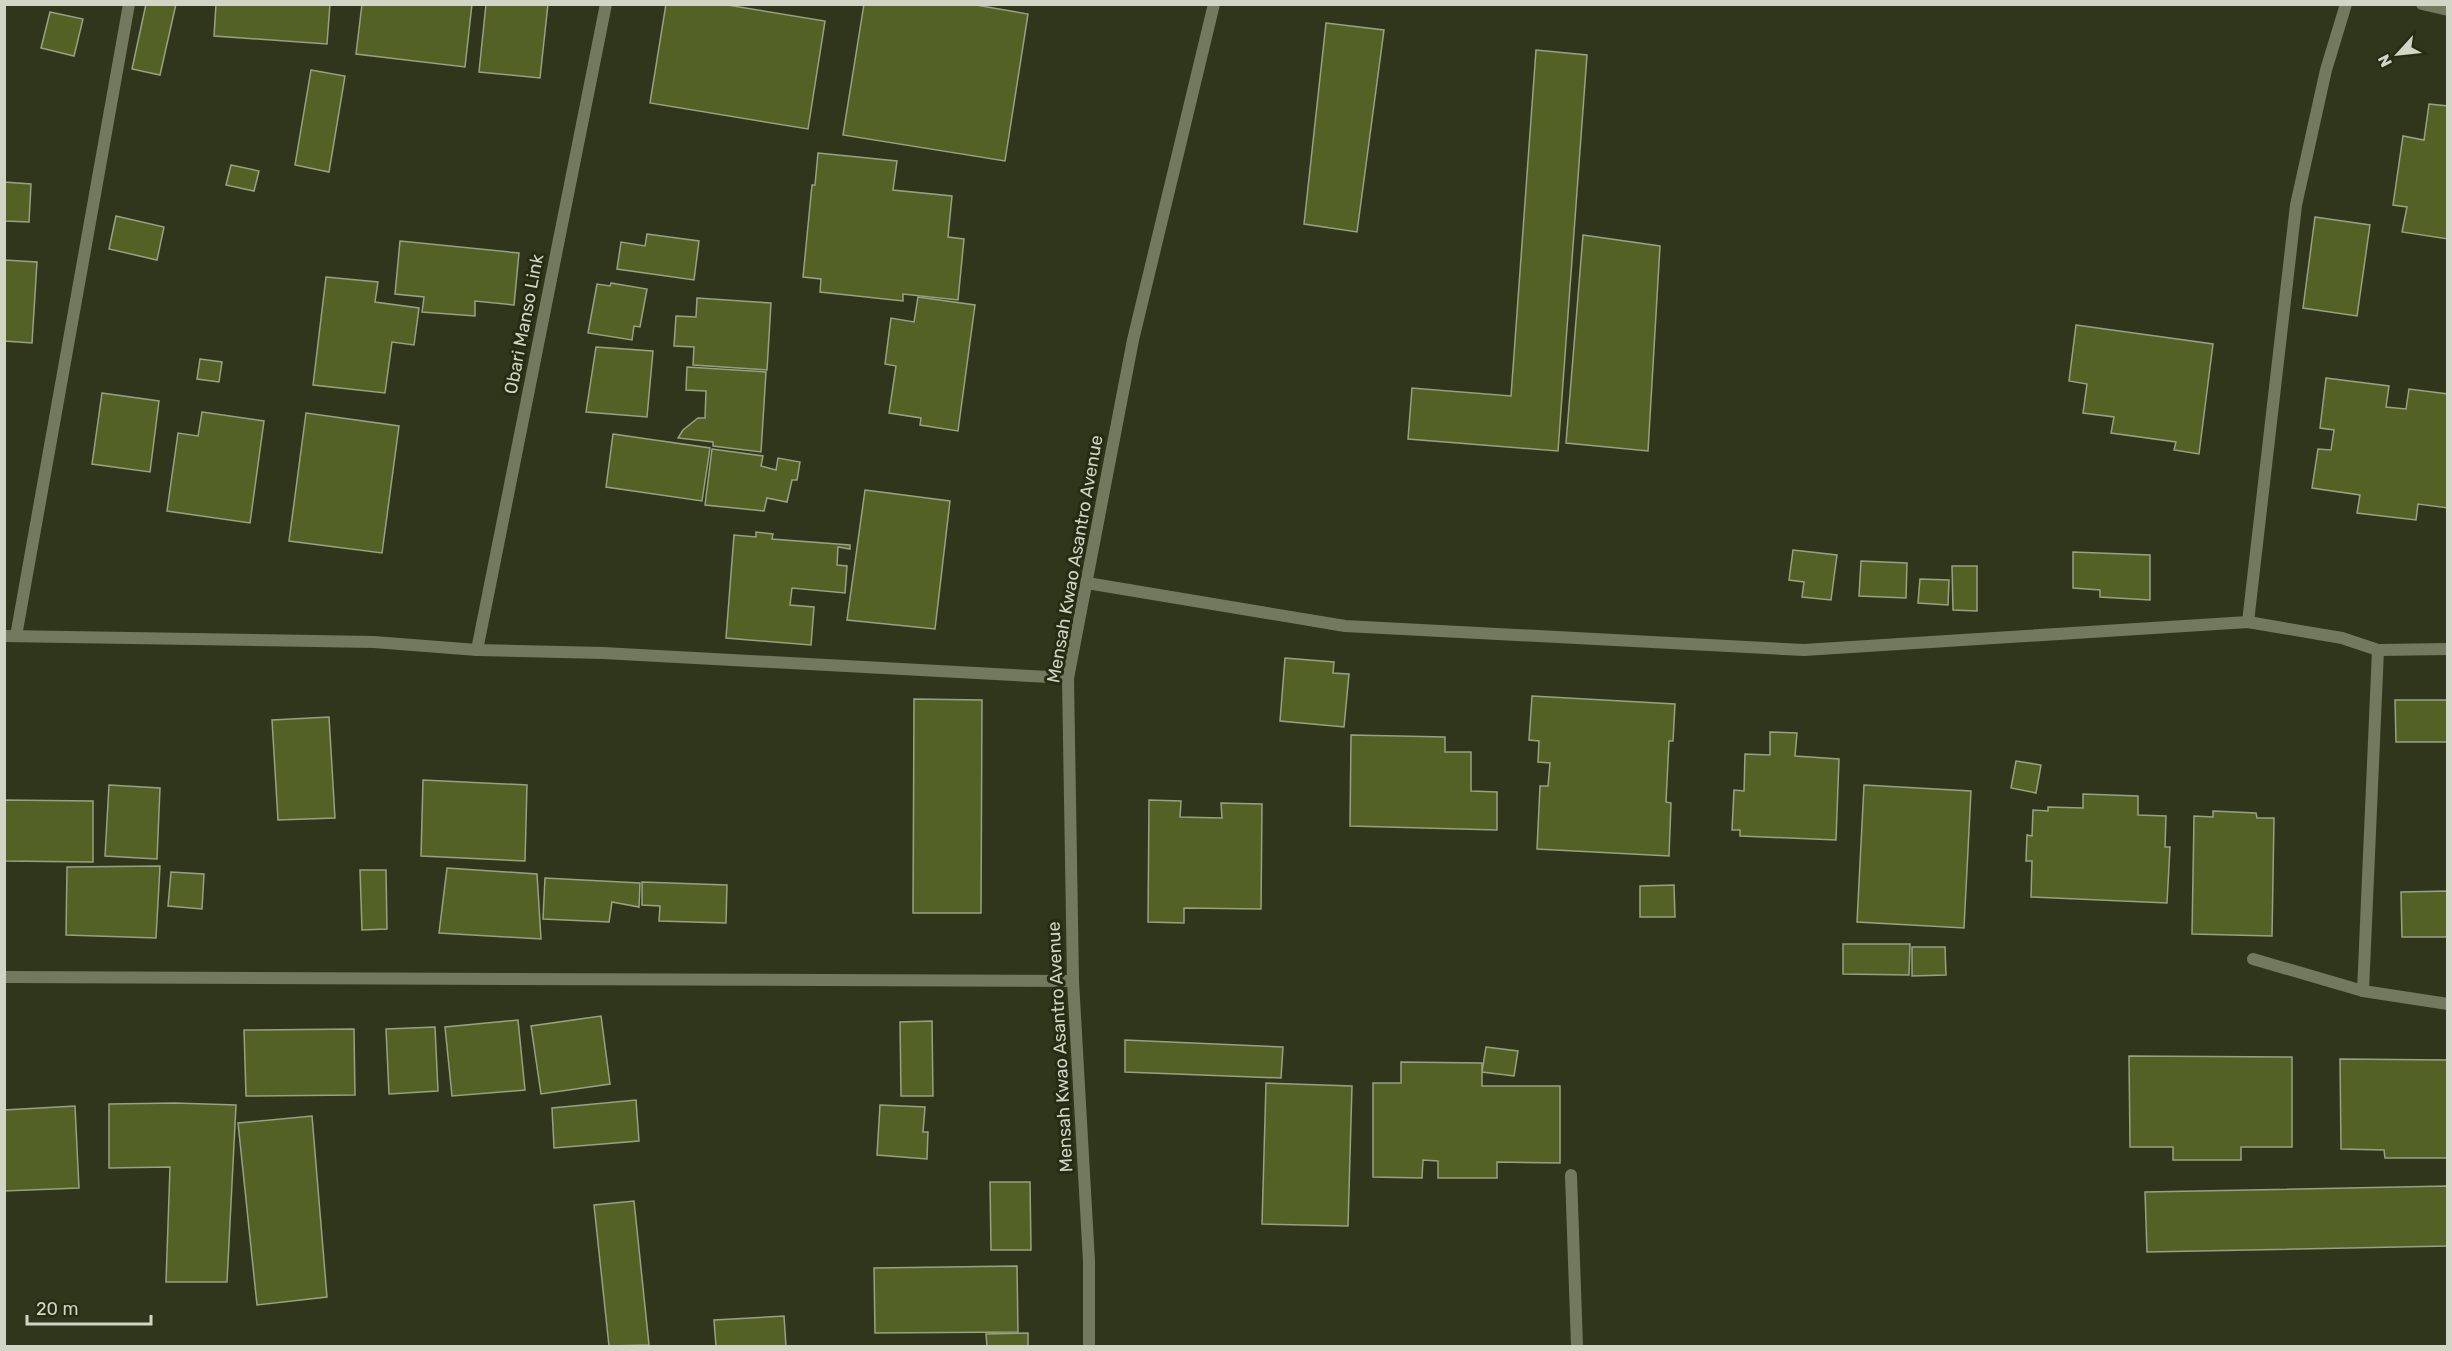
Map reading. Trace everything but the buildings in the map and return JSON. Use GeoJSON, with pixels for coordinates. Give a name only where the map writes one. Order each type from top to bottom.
{"type":"FeatureCollection","features":[{"type":"Feature","properties":{"kind":"street"},"geometry":{"type":"LineString","coordinates":[[129,4],[10,636],[374,642],[477,650],[603,653],[1068,678]]}},
{"type":"Feature","properties":{"kind":"street","name":"Obari Manso Link"},"geometry":{"type":"LineString","coordinates":[[477,650],[606,4]]}},
{"type":"Feature","properties":{"kind":"street","name":"Mensah Kwao Asantro Avenue"},"geometry":{"type":"LineString","coordinates":[[1089,1347],[1089,1261],[1073,981],[1068,678],[1133,340],[1214,4]]}},
{"type":"Feature","properties":{"kind":"street"},"geometry":{"type":"LineString","coordinates":[[2248,622],[2296,205],[2326,70],[2346,4]]}},
{"type":"Feature","properties":{"kind":"street"},"geometry":{"type":"LineString","coordinates":[[2422,4],[2448,10]]}},
{"type":"Feature","properties":{"kind":"street"},"geometry":{"type":"LineString","coordinates":[[1088,583],[1345,626],[1804,650],[2248,622],[2342,638],[2378,650],[2448,649]]}},
{"type":"Feature","properties":{"kind":"street"},"geometry":{"type":"LineString","coordinates":[[2363,992],[2378,650]]}},
{"type":"Feature","properties":{"kind":"street"},"geometry":{"type":"LineString","coordinates":[[2253,959],[2363,992],[2448,1004]]}},
{"type":"Feature","properties":{"kind":"street"},"geometry":{"type":"LineString","coordinates":[[4,977],[1073,981]]}},
{"type":"Feature","properties":{"kind":"street"},"geometry":{"type":"LineString","coordinates":[[1572,1175],[1577,1347]]}}]}
